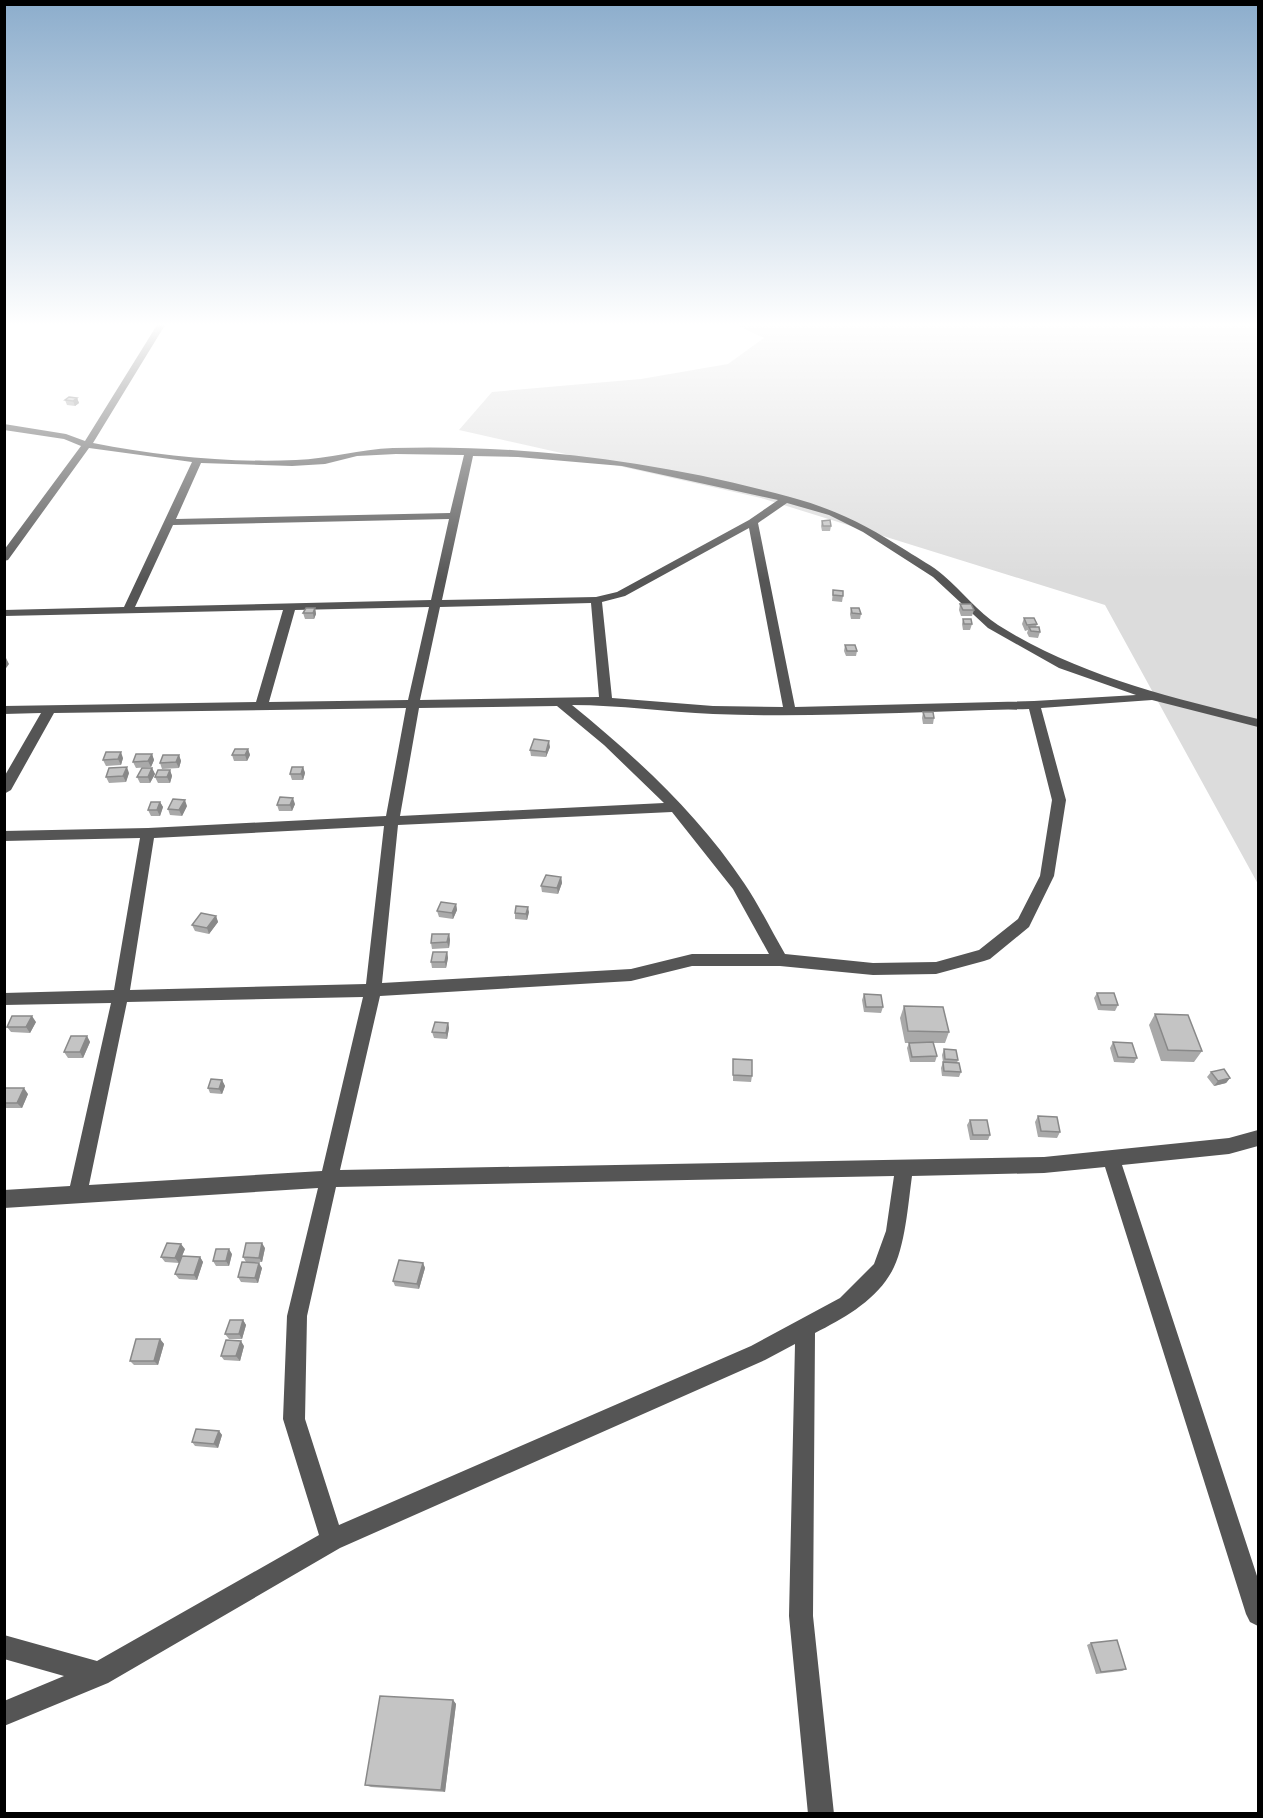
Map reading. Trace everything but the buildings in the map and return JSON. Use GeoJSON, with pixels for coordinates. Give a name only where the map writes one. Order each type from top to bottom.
{"type":"FeatureCollection","features":[{"type":"Feature","properties":{"kind":"street"},"geometry":{"type":"LineString","coordinates":[[4,558],[87,445],[108,410]]}},
{"type":"Feature","properties":{"kind":"street"},"geometry":{"type":"LineString","coordinates":[[4,427],[66,437],[87,445],[124,452],[198,460],[292,463],[325,460],[357,453],[396,451],[469,452],[622,464],[786,499],[833,513],[867,530],[937,575],[992,626],[1063,665],[1157,698],[1258,723]]}},
{"type":"Feature","properties":{"kind":"street"},"geometry":{"type":"LineString","coordinates":[[332,1540],[294,1419],[297,1316],[373,990],[392,821],[413,705],[469,452]]}},
{"type":"Feature","properties":{"kind":"street"},"geometry":{"type":"LineString","coordinates":[[128,609],[198,460]]}},
{"type":"Feature","properties":{"kind":"street"},"geometry":{"type":"LineString","coordinates":[[4,613],[596,600],[621,594],[753,522],[786,499]]}},
{"type":"Feature","properties":{"kind":"street"},"geometry":{"type":"LineString","coordinates":[[169,522],[455,516]]}},
{"type":"Feature","properties":{"kind":"street"},"geometry":{"type":"LineString","coordinates":[[753,522],[790,711]]}},
{"type":"Feature","properties":{"kind":"street"},"geometry":{"type":"LineString","coordinates":[[596,600],[606,701]]}},
{"type":"Feature","properties":{"kind":"street"},"geometry":{"type":"LineString","coordinates":[[261,707],[290,607]]}},
{"type":"Feature","properties":{"kind":"street"},"geometry":{"type":"LineString","coordinates":[[4,710],[606,701],[713,710],[790,711],[1034,705],[1157,698]]}},
{"type":"Feature","properties":{"kind":"street"},"geometry":{"type":"LineString","coordinates":[[560,702],[614,745],[694,828],[738,885],[780,960]]}},
{"type":"Feature","properties":{"kind":"street"},"geometry":{"type":"LineString","coordinates":[[4,999],[373,990],[631,975],[692,960],[780,960],[873,969],[936,968],[984,955],[1024,923],[1047,876],[1059,800],[1034,705]]}},
{"type":"Feature","properties":{"kind":"street"},"geometry":{"type":"LineString","coordinates":[[4,790],[49,711]]}},
{"type":"Feature","properties":{"kind":"street"},"geometry":{"type":"LineString","coordinates":[[4,836],[148,833],[673,807]]}},
{"type":"Feature","properties":{"kind":"street"},"geometry":{"type":"LineString","coordinates":[[78,1194],[121,995],[148,833]]}},
{"type":"Feature","properties":{"kind":"street"},"geometry":{"type":"LineString","coordinates":[[4,1198],[329,1179],[1044,1165],[1229,1146],[1258,1138]]}},
{"type":"Feature","properties":{"kind":"street"},"geometry":{"type":"LineString","coordinates":[[1111,1158],[1258,1614]]}},
{"type":"Feature","properties":{"kind":"street"},"geometry":{"type":"LineString","coordinates":[[4,1714],[99,1674],[332,1540],[758,1353],[847,1305],[882,1270],[896,1231],[904,1168]]}},
{"type":"Feature","properties":{"kind":"street"},"geometry":{"type":"LineString","coordinates":[[805,1328],[801,1616],[821,1814]]}},
{"type":"Feature","properties":{"kind":"street"},"geometry":{"type":"LineString","coordinates":[[4,1647],[99,1674]]}},
{"type":"Feature","properties":{"kind":"shaded area"},"geometry":{"type":"Polygon","coordinates":[[[477,410],[1258,410],[1258,884],[1105,605],[761,498],[459,430],[477,410]]]}}]}
